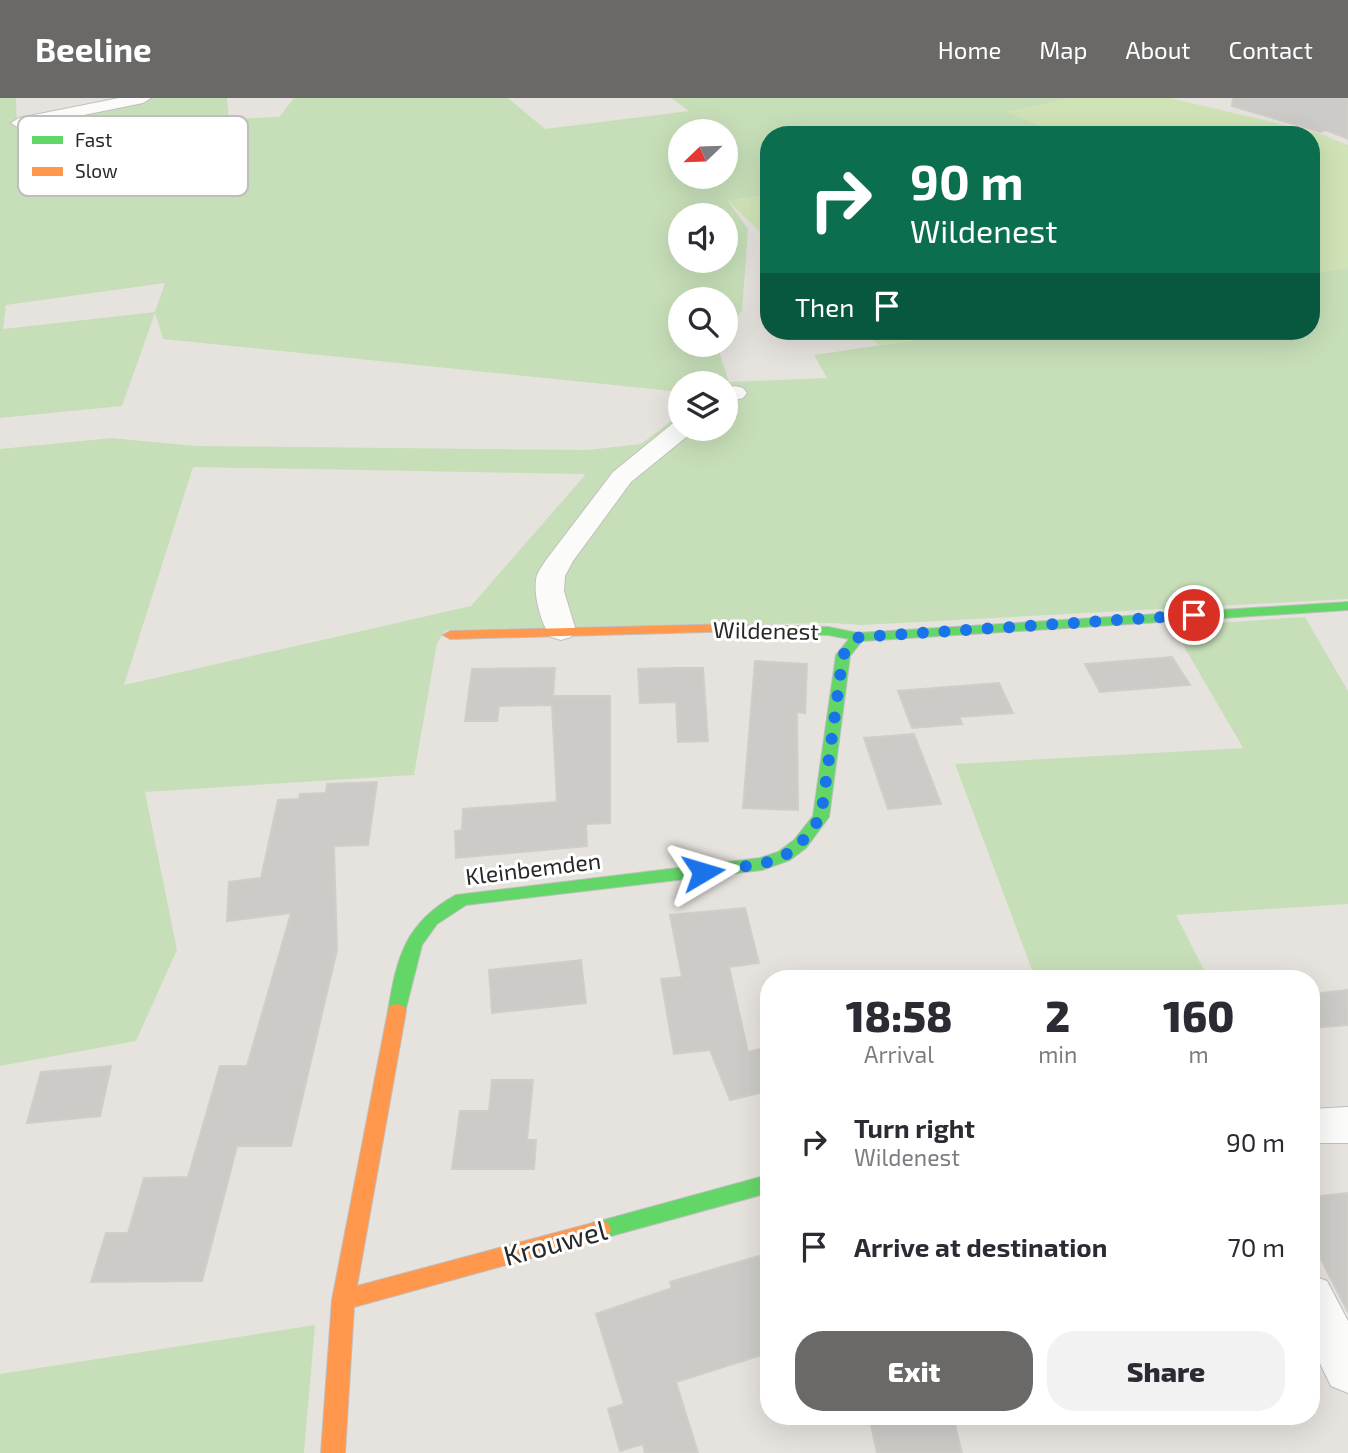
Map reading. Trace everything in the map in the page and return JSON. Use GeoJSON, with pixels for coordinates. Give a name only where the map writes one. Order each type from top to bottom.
{"type":"FeatureCollection","features":[{"type":"Feature","properties":{"kind":"street"},"geometry":{"type":"LineString","coordinates":[[54,116],[143,98]]}},
{"type":"Feature","properties":{"kind":"street"},"geometry":{"type":"LineString","coordinates":[[561,631],[550,591],[551,576],[622,477],[668,440]]}},
{"type":"Feature","properties":{"kind":"street","name":"Wildenest"},"geometry":{"type":"LineString","coordinates":[[450,635],[730,628],[828,631],[859,637],[1348,606]]}},
{"type":"Feature","properties":{"kind":"street","name":"Kleinbemden"},"geometry":{"type":"LineString","coordinates":[[333,1453],[343,1300],[407,955],[418,930],[438,909],[461,899],[730,869],[762,864],[784,856],[800,844],[821,817],[843,655],[859,637]]}},
{"type":"Feature","properties":{"kind":"street"},"geometry":{"type":"LineString","coordinates":[[1320,1126],[1348,1125]]}},
{"type":"Feature","properties":{"kind":"street","name":"Krouwel"},"geometry":{"type":"LineString","coordinates":[[343,1300],[760,1186]]}},
{"type":"Feature","properties":{"kind":"street"},"geometry":{"type":"LineString","coordinates":[[1320,1314],[1348,1370]]}},
{"type":"Feature","properties":{"kind":"green space"},"geometry":{"type":"Polygon","coordinates":[[[0,98],[16,98],[18,196],[248,196],[248,118],[279,117],[294,98],[508,98],[545,129],[689,111],[671,98],[1073,98],[1008,112],[1041,126],[760,126],[760,196],[728,201],[729,203],[668,203],[668,273],[738,273],[738,215],[748,229],[742,311],[738,316],[738,287],[668,287],[668,357],[721,357],[725,371],[668,371],[668,391],[163,339],[155,313],[122,406],[0,418],[0,98]],[[165,283],[6,305],[3,329],[155,312],[165,283]]]}},
{"type":"Feature","properties":{"kind":"green space"},"geometry":{"type":"Polygon","coordinates":[[[155,98],[227,98],[229,116],[63,116],[155,98]]]}},
{"type":"Feature","properties":{"kind":"green space"},"geometry":{"type":"Polygon","coordinates":[[[1073,98],[1170,98],[1288,126],[1040,126],[1007,112],[1073,98]]]}},
{"type":"Feature","properties":{"kind":"green space"},"geometry":{"type":"Polygon","coordinates":[[[1320,134],[1348,145],[1348,268],[1320,273],[1320,134]]]}},
{"type":"Feature","properties":{"kind":"green space"},"geometry":{"type":"Polygon","coordinates":[[[760,196],[760,231],[738,210],[738,203],[727,200],[760,196]]]}},
{"type":"Feature","properties":{"kind":"green space"},"geometry":{"type":"Polygon","coordinates":[[[1348,268],[1348,599],[862,625],[831,623],[446,630],[437,643],[414,775],[145,792],[177,950],[136,1041],[0,1066],[0,449],[111,438],[197,446],[587,450],[641,444],[668,423],[668,441],[738,441],[738,382],[827,378],[814,355],[916,340],[1320,340],[1320,273],[1348,268]],[[193,467],[124,685],[471,606],[584,474],[193,467]]]}},
{"type":"Feature","properties":{"kind":"green space"},"geometry":{"type":"Polygon","coordinates":[[[874,340],[914,340],[879,345],[874,340]]]}},
{"type":"Feature","properties":{"kind":"green space"},"geometry":{"type":"Polygon","coordinates":[[[1305,617],[1348,691],[1348,904],[1176,915],[1204,970],[1032,970],[955,764],[1243,748],[1172,626],[1305,617]]]}},
{"type":"Feature","properties":{"kind":"green space"},"geometry":{"type":"Polygon","coordinates":[[[315,1325],[304,1453],[0,1453],[0,1374],[315,1325]]]}},
{"type":"Feature","properties":{"kind":"building"},"geometry":{"type":"Polygon","coordinates":[[[1233,98],[1348,98],[1348,139],[1326,130],[1320,132],[1320,126],[1300,126],[1232,106],[1233,98]]]}},
{"type":"Feature","properties":{"kind":"building"},"geometry":{"type":"Polygon","coordinates":[[[1172,657],[1190,685],[1100,692],[1085,664],[1172,657]]]}},
{"type":"Feature","properties":{"kind":"building"},"geometry":{"type":"Polygon","coordinates":[[[755,661],[807,664],[805,713],[797,712],[798,810],[743,808],[755,661]]]}},
{"type":"Feature","properties":{"kind":"building"},"geometry":{"type":"Polygon","coordinates":[[[555,668],[553,696],[610,696],[610,823],[586,824],[587,846],[456,858],[455,831],[462,830],[463,809],[557,802],[552,705],[499,706],[497,721],[465,721],[472,669],[555,668]]]}},
{"type":"Feature","properties":{"kind":"building"},"geometry":{"type":"Polygon","coordinates":[[[703,668],[708,741],[678,742],[676,702],[640,703],[638,669],[703,668]]]}},
{"type":"Feature","properties":{"kind":"building"},"geometry":{"type":"Polygon","coordinates":[[[999,683],[1013,713],[959,717],[962,724],[912,728],[898,691],[999,683]]]}},
{"type":"Feature","properties":{"kind":"building"},"geometry":{"type":"Polygon","coordinates":[[[914,734],[941,804],[888,809],[864,738],[914,734]]]}},
{"type":"Feature","properties":{"kind":"building"},"geometry":{"type":"Polygon","coordinates":[[[377,782],[368,845],[334,846],[337,950],[291,1146],[237,1146],[202,1281],[91,1282],[106,1233],[128,1233],[144,1178],[188,1177],[220,1066],[247,1066],[291,913],[227,921],[229,882],[261,878],[278,800],[299,799],[300,794],[326,793],[327,784],[377,782]]]}},
{"type":"Feature","properties":{"kind":"building"},"geometry":{"type":"Polygon","coordinates":[[[745,908],[759,963],[729,967],[748,1052],[760,1049],[760,1093],[730,1100],[710,1050],[674,1054],[661,979],[682,977],[670,915],[745,908]]]}},
{"type":"Feature","properties":{"kind":"building"},"geometry":{"type":"Polygon","coordinates":[[[581,960],[586,1003],[492,1013],[489,970],[581,960]]]}},
{"type":"Feature","properties":{"kind":"building"},"geometry":{"type":"Polygon","coordinates":[[[1348,990],[1348,1025],[1320,1027],[1320,993],[1348,990]]]}},
{"type":"Feature","properties":{"kind":"building"},"geometry":{"type":"Polygon","coordinates":[[[111,1066],[100,1116],[27,1123],[41,1072],[111,1066]]]}},
{"type":"Feature","properties":{"kind":"building"},"geometry":{"type":"Polygon","coordinates":[[[492,1080],[533,1080],[527,1140],[536,1140],[534,1169],[452,1169],[460,1111],[489,1111],[492,1080]]]}},
{"type":"Feature","properties":{"kind":"building"},"geometry":{"type":"Polygon","coordinates":[[[1348,1193],[1348,1312],[1320,1258],[1320,1196],[1348,1193]]]}},
{"type":"Feature","properties":{"kind":"building"},"geometry":{"type":"Polygon","coordinates":[[[759,1256],[760,1356],[676,1382],[698,1453],[645,1453],[643,1444],[620,1451],[608,1409],[624,1404],[596,1314],[672,1288],[670,1282],[759,1256]]]}},
{"type":"Feature","properties":{"kind":"building"},"geometry":{"type":"Polygon","coordinates":[[[871,1425],[955,1425],[962,1453],[877,1453],[871,1425]]]}},
{"type":"Feature","properties":{"kind":"traffic: fast"},"geometry":{"type":"LineString","coordinates":[[737,628],[828,631],[858,637],[1348,606]]}},
{"type":"Feature","properties":{"kind":"traffic: fast"},"geometry":{"type":"LineString","coordinates":[[397,1011],[413,944],[431,920],[462,899],[762,864],[784,856],[800,844],[821,817],[843,655],[858,637]]}},
{"type":"Feature","properties":{"kind":"traffic: fast"},"geometry":{"type":"LineString","coordinates":[[600,1230],[760,1186]]}},
{"type":"Feature","properties":{"kind":"traffic: slow"},"geometry":{"type":"LineString","coordinates":[[450,635],[737,628]]}},
{"type":"Feature","properties":{"kind":"traffic: slow"},"geometry":{"type":"LineString","coordinates":[[333,1453],[343,1300],[397,1011]]}},
{"type":"Feature","properties":{"kind":"traffic: slow"},"geometry":{"type":"LineString","coordinates":[[343,1300],[600,1230]]}},
{"type":"Feature","properties":{"kind":"route"},"geometry":{"type":"LineString","coordinates":[[703,872],[762,864],[784,856],[800,844],[821,817],[843,655],[859,637],[1194,615]]}}]}
